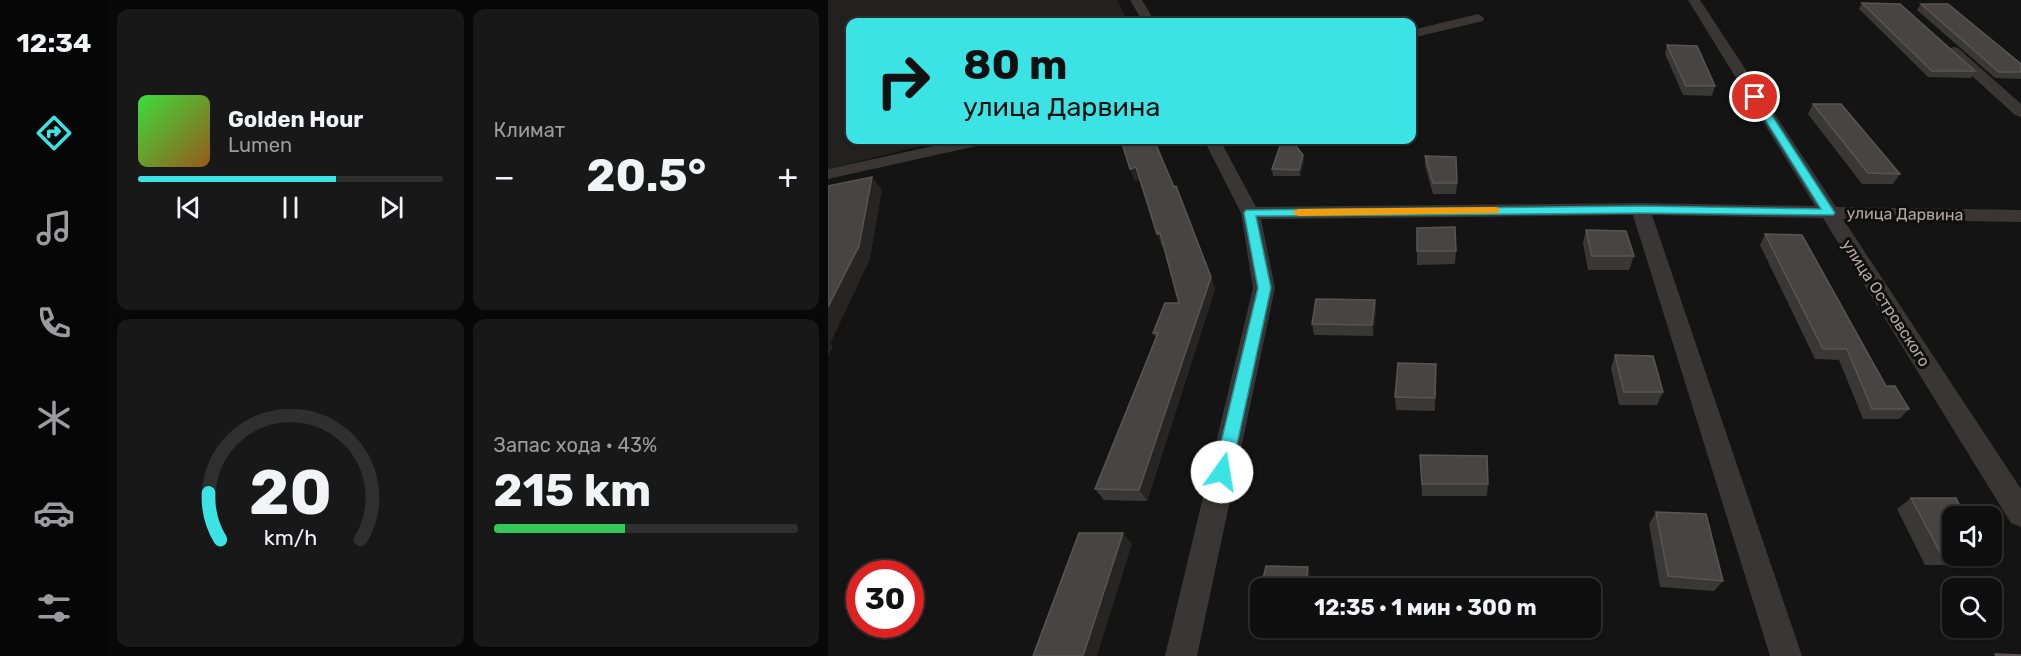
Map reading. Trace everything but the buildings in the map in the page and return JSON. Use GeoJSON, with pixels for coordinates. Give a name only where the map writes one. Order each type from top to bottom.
{"type":"FeatureCollection","features":[{"type":"Feature","properties":{"kind":"street"},"geometry":{"type":"LineString","coordinates":[[1136,0],[1147,18]]}},
{"type":"Feature","properties":{"kind":"street","name":"улица Островского"},"geometry":{"type":"LineString","coordinates":[[1694,0],[2021,514]]}},
{"type":"Feature","properties":{"kind":"street"},"geometry":{"type":"LineString","coordinates":[[1416,33],[1478,18]]}},
{"type":"Feature","properties":{"kind":"street"},"geometry":{"type":"LineString","coordinates":[[1946,45],[2021,112]]}},
{"type":"Feature","properties":{"kind":"street"},"geometry":{"type":"LineString","coordinates":[[828,174],[963,144]]}},
{"type":"Feature","properties":{"kind":"street"},"geometry":{"type":"LineString","coordinates":[[1181,656],[1264,288],[1250,213],[1214,144]]}},
{"type":"Feature","properties":{"kind":"street"},"geometry":{"type":"LineString","coordinates":[[1641,209],[1786,656]]}},
{"type":"Feature","properties":{"kind":"street","name":"улица Дарвина"},"geometry":{"type":"LineString","coordinates":[[1250,213],[1641,209],[2021,216]]}},
{"type":"Feature","properties":{"kind":"shaded area"},"geometry":{"type":"Polygon","coordinates":[[[828,0],[1117,0],[1126,18],[846,18],[846,144],[929,144],[828,169],[828,0]]]}},
{"type":"Feature","properties":{"kind":"slow traffic"},"geometry":{"type":"LineString","coordinates":[[1298,212],[1495,211]]}},
{"type":"Feature","properties":{"kind":"route"},"geometry":{"type":"LineString","coordinates":[[1222,472],[1264,288],[1250,213],[1641,209],[1829,213],[1755,97]]}}]}
